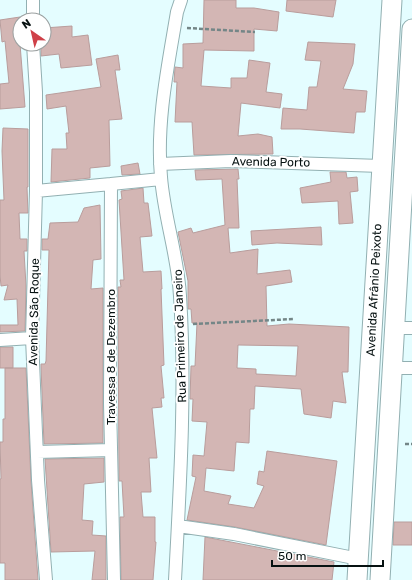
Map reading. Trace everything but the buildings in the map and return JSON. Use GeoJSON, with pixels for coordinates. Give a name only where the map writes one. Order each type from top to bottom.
{"type":"FeatureCollection","features":[{"type":"Feature","properties":{"kind":"main road","name":"Avenida Afrânio Peixoto"},"geometry":{"type":"LineString","coordinates":[[357,580],[392,0]]}},
{"type":"Feature","properties":{"kind":"main road","name":"Avenida Afrânio Peixoto"},"geometry":{"type":"LineString","coordinates":[[380,580],[392,368],[403,328],[412,29]]}},
{"type":"Feature","properties":{"kind":"street"},"geometry":{"type":"LineString","coordinates":[[32,12],[33,0]]}},
{"type":"Feature","properties":{"kind":"street","name":"Rua Primeiro de Janeiro"},"geometry":{"type":"LineString","coordinates":[[175,580],[182,398],[181,324],[179,269],[161,179],[160,164],[164,91],[181,0]]}},
{"type":"Feature","properties":{"kind":"street","name":"Avenida São Roque"},"geometry":{"type":"LineString","coordinates":[[34,52],[36,92],[36,191],[32,338],[37,452],[46,580]]}},
{"type":"Feature","properties":{"kind":"street","name":"Avenida Porto"},"geometry":{"type":"LineString","coordinates":[[160,164],[231,161],[381,166]]}},
{"type":"Feature","properties":{"kind":"street"},"geometry":{"type":"LineString","coordinates":[[36,191],[161,179]]}},
{"type":"Feature","properties":{"kind":"street","name":"Travessa 8 de Dezembro"},"geometry":{"type":"LineString","coordinates":[[111,184],[111,450],[114,580]]}},
{"type":"Feature","properties":{"kind":"street"},"geometry":{"type":"LineString","coordinates":[[0,340],[32,338]]}},
{"type":"Feature","properties":{"kind":"street"},"geometry":{"type":"LineString","coordinates":[[392,368],[412,368]]}},
{"type":"Feature","properties":{"kind":"street"},"geometry":{"type":"LineString","coordinates":[[37,452],[111,450]]}},
{"type":"Feature","properties":{"kind":"street"},"geometry":{"type":"LineString","coordinates":[[178,526],[256,538],[359,559]]}},
{"type":"Feature","properties":{"kind":"path"},"geometry":{"type":"LineString","coordinates":[[175,28],[255,32]]}},
{"type":"Feature","properties":{"kind":"path"},"geometry":{"type":"LineString","coordinates":[[181,324],[294,319]]}}]}
